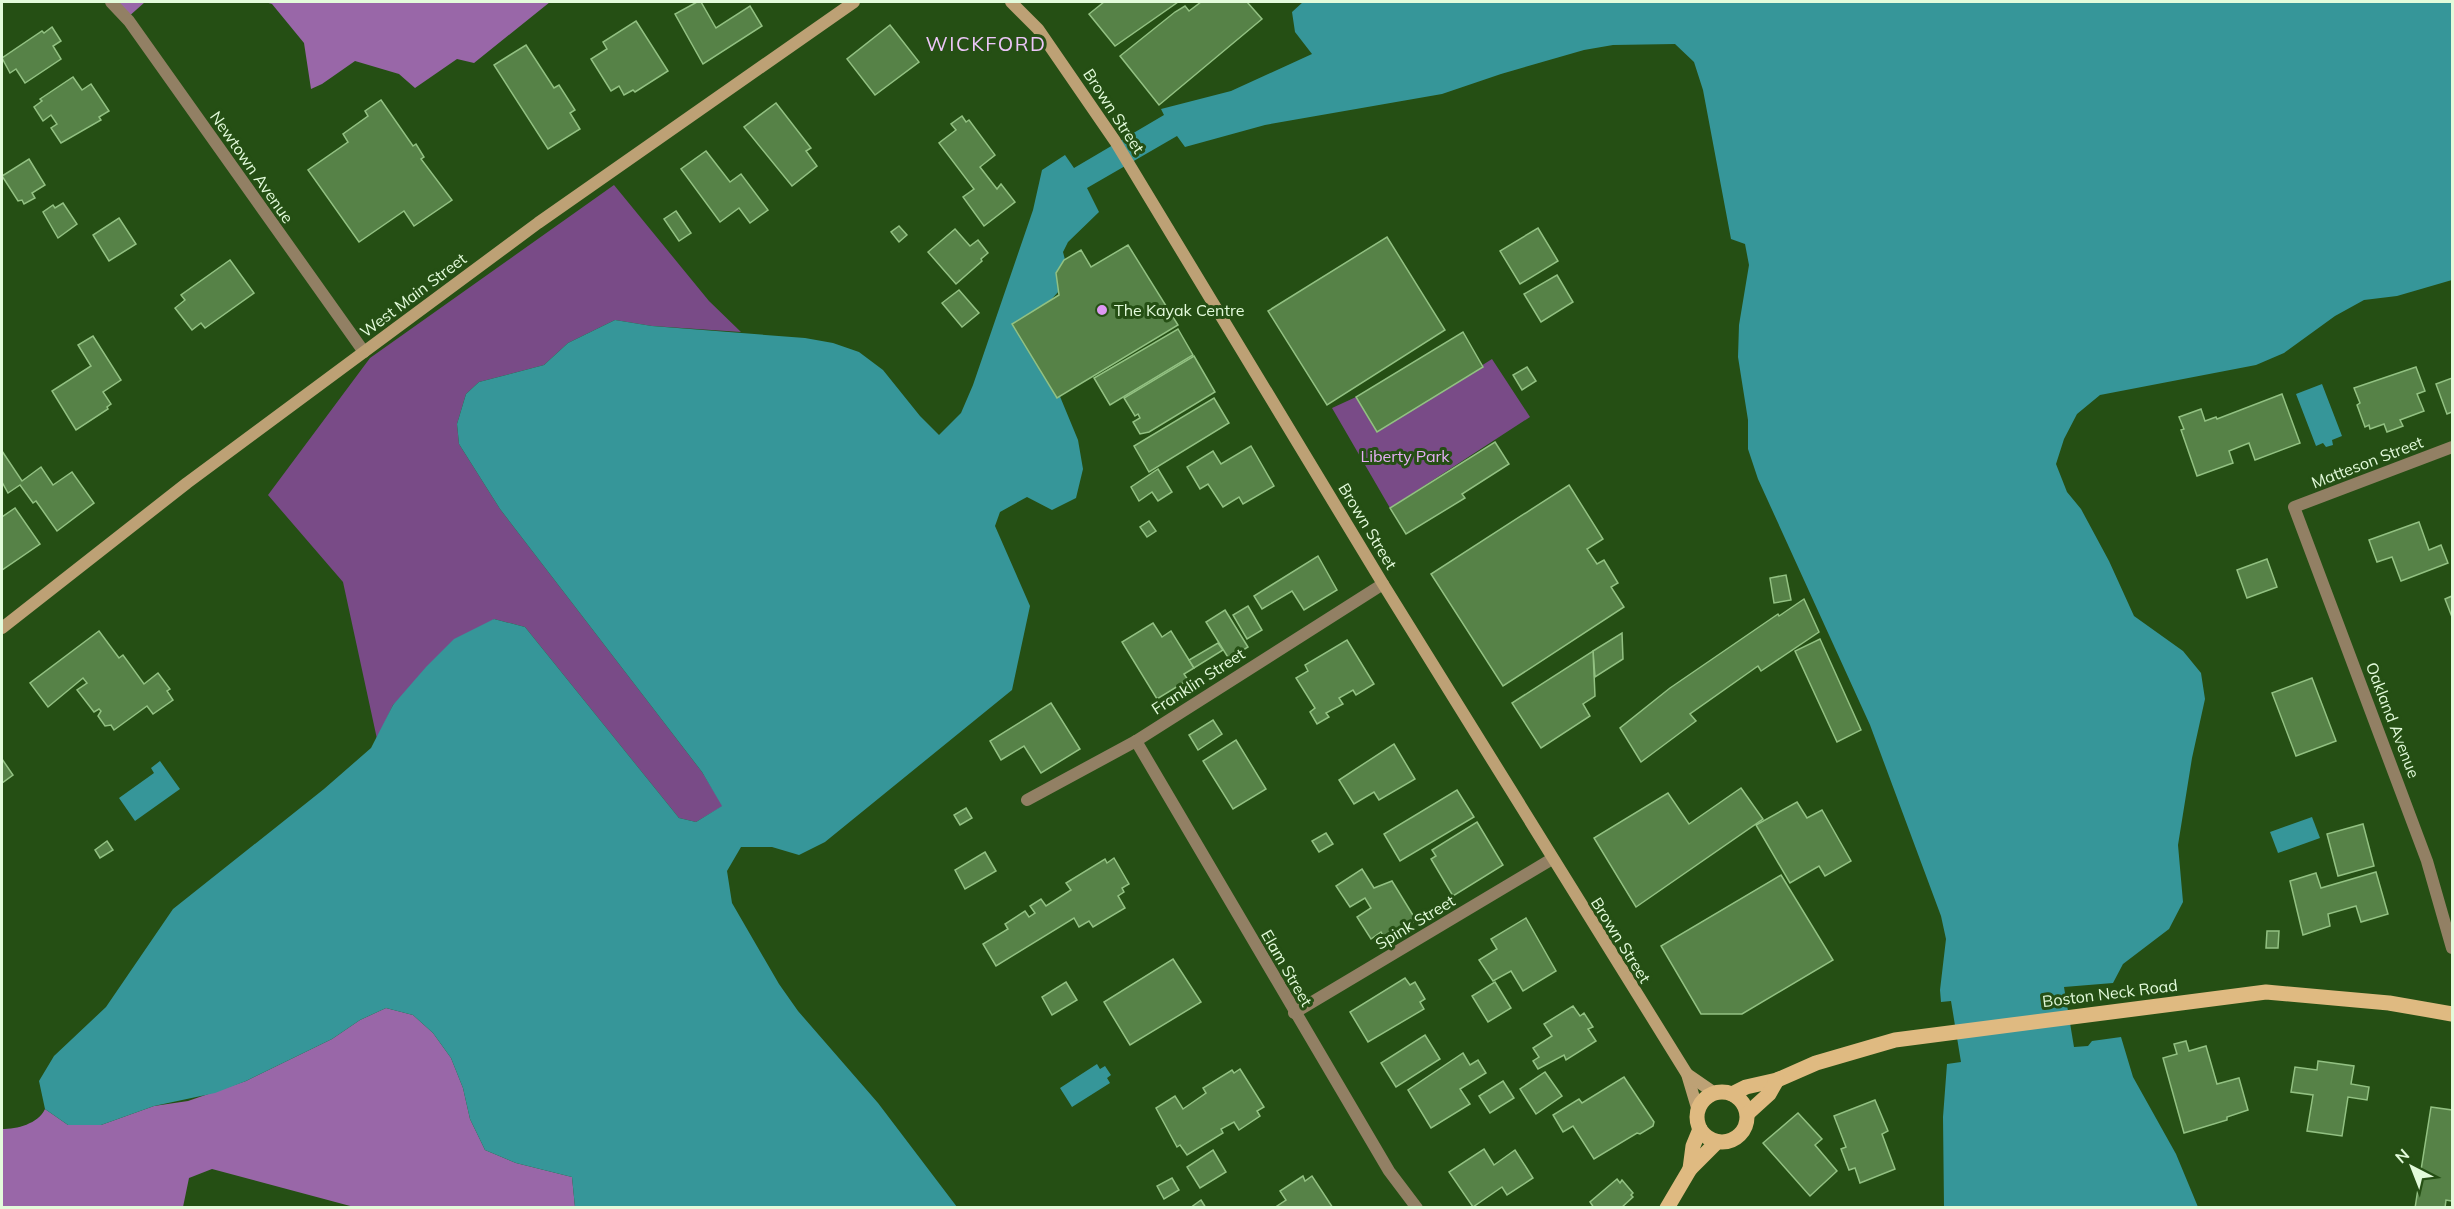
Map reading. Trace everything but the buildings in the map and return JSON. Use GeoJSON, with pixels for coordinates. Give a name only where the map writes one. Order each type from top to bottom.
{"type":"FeatureCollection","features":[{"type":"Feature","properties":{"kind":"main road","name":"West Main Street"},"geometry":{"type":"LineString","coordinates":[[2,628],[179,490],[632,155],[854,2]]}},
{"type":"Feature","properties":{"kind":"main road","name":"Brown Street"},"geometry":{"type":"LineString","coordinates":[[1011,2],[1038,29],[1115,141],[1383,584],[1687,1074],[1698,1111]]}},
{"type":"Feature","properties":{"kind":"main road","name":"Boston Neck Road"},"geometry":{"type":"LineString","coordinates":[[1732,1094],[1746,1087],[1777,1080],[1816,1063],[1895,1040],[2266,992],[2389,1003],[2452,1014]]}},
{"type":"Feature","properties":{"kind":"main road","name":"Brown Street"},"geometry":{"type":"LineString","coordinates":[[1687,1074],[1716,1094]]}},
{"type":"Feature","properties":{"kind":"main road","name":"Boston Neck Road"},"geometry":{"type":"LineString","coordinates":[[1747,1114],[1769,1094],[1777,1080]]}},
{"type":"Feature","properties":{"kind":"main road"},"geometry":{"type":"LineString","coordinates":[[1690,1169],[1690,1156],[1700,1129],[1698,1111],[1704,1100],[1716,1094],[1732,1094],[1742,1102],[1747,1114],[1746,1126],[1739,1136],[1729,1142],[1717,1142],[1707,1137],[1700,1129]]}},
{"type":"Feature","properties":{"kind":"main road"},"geometry":{"type":"LineString","coordinates":[[1666,1208],[1690,1169],[1701,1161],[1717,1142]]}},
{"type":"Feature","properties":{"kind":"street","name":"Newtown Avenue"},"geometry":{"type":"LineString","coordinates":[[111,2],[129,21],[364,352]]}},
{"type":"Feature","properties":{"kind":"street","name":"Matteson Street"},"geometry":{"type":"LineString","coordinates":[[2294,507],[2452,447]]}},
{"type":"Feature","properties":{"kind":"street","name":"Oakland Avenue"},"geometry":{"type":"LineString","coordinates":[[2294,507],[2427,861],[2452,948]]}},
{"type":"Feature","properties":{"kind":"street","name":"Franklin Street"},"geometry":{"type":"LineString","coordinates":[[1027,800],[1136,741],[1383,584]]}},
{"type":"Feature","properties":{"kind":"street","name":"Elam Street"},"geometry":{"type":"LineString","coordinates":[[1136,741],[1389,1171],[1417,1208]]}},
{"type":"Feature","properties":{"kind":"street","name":"Spink Street"},"geometry":{"type":"LineString","coordinates":[[1294,1013],[1552,859]]}},
{"type":"Feature","properties":{"kind":"green space"},"geometry":{"type":"Polygon","coordinates":[[[614,185],[709,301],[741,332],[652,326],[615,320],[568,343],[544,365],[479,382],[466,394],[457,424],[459,444],[500,509],[702,772],[723,806],[696,822],[679,818],[525,627],[494,619],[393,705],[377,739],[343,582],[268,495],[370,358],[614,185]]]}},
{"type":"Feature","properties":{"kind":"green space","name":"Liberty Park"},"geometry":{"type":"Polygon","coordinates":[[[1492,359],[1530,417],[1390,508],[1332,408],[1356,397],[1377,432],[1492,359]]]}},
{"type":"Feature","properties":{"kind":"shaded area"},"geometry":{"type":"Polygon","coordinates":[[[112,2],[145,2],[127,18],[112,2]]]}},
{"type":"Feature","properties":{"kind":"shaded area"},"geometry":{"type":"Polygon","coordinates":[[[265,2],[550,2],[474,63],[457,59],[415,88],[399,74],[355,61],[311,89],[304,43],[272,4],[265,2]]]}},
{"type":"Feature","properties":{"kind":"shaded area"},"geometry":{"type":"Polygon","coordinates":[[[386,1008],[413,1015],[433,1033],[451,1058],[463,1088],[470,1119],[485,1150],[516,1163],[572,1177],[575,1207],[354,1207],[212,1169],[189,1178],[183,1207],[2,1207],[2,1129],[26,1125],[42,1114],[45,1109],[68,1125],[101,1125],[154,1106],[188,1101],[246,1081],[332,1039],[360,1020],[386,1008]]]}},
{"type":"Feature","properties":{"kind":"water"},"geometry":{"type":"Polygon","coordinates":[[[1303,2],[2452,2],[2452,280],[2397,296],[2364,300],[2335,316],[2284,353],[2256,365],[2100,395],[2077,414],[2064,439],[2056,464],[2067,492],[2081,509],[2109,561],[2134,616],[2183,651],[2201,673],[2205,699],[2192,758],[2178,845],[2183,902],[2169,929],[2123,964],[2113,983],[2064,987],[2074,1047],[2088,1046],[2092,1041],[2121,1037],[2133,1077],[2176,1154],[2198,1207],[1944,1207],[1943,1117],[1947,1064],[1961,1062],[1951,1001],[1941,1002],[1940,990],[1946,939],[1941,916],[1870,725],[1758,479],[1748,449],[1748,420],[1738,357],[1739,325],[1749,265],[1745,244],[1731,239],[1703,90],[1694,62],[1675,44],[1613,45],[1584,50],[1442,94],[1265,125],[1185,147],[1177,136],[1087,188],[1099,212],[1068,242],[1063,252],[1070,279],[1049,302],[1054,382],[1078,440],[1083,469],[1076,498],[1052,510],[1027,497],[1000,512],[995,526],[1030,606],[1012,690],[825,842],[799,855],[772,847],[741,847],[727,871],[732,903],[779,984],[798,1011],[878,1103],[957,1207],[575,1207],[572,1177],[516,1163],[485,1150],[470,1119],[463,1088],[451,1058],[433,1033],[413,1015],[386,1008],[360,1020],[332,1039],[246,1081],[215,1093],[154,1106],[101,1125],[68,1125],[45,1109],[39,1081],[54,1056],[106,1007],[173,909],[324,789],[371,748],[393,705],[426,667],[454,639],[494,619],[525,627],[679,818],[696,822],[722,806],[702,772],[500,509],[459,444],[457,424],[466,394],[479,382],[544,365],[568,343],[615,320],[652,326],[805,338],[833,343],[859,352],[883,370],[920,416],[939,435],[961,413],[973,385],[1033,210],[1042,170],[1065,155],[1074,168],[1164,115],[1161,109],[1231,91],[1312,54],[1295,32],[1292,12],[1303,2]]]}},
{"type":"Feature","properties":{"kind":"water"},"geometry":{"type":"Polygon","coordinates":[[[2322,384],[2342,436],[2332,440],[2333,445],[2326,447],[2323,443],[2316,446],[2296,394],[2322,384]]]}},
{"type":"Feature","properties":{"kind":"water"},"geometry":{"type":"Polygon","coordinates":[[[160,761],[180,789],[135,821],[119,798],[154,773],[151,768],[160,761]]]}},
{"type":"Feature","properties":{"kind":"water"},"geometry":{"type":"Polygon","coordinates":[[[2312,817],[2320,838],[2278,853],[2270,832],[2312,817]]]}},
{"type":"Feature","properties":{"kind":"water"},"geometry":{"type":"Polygon","coordinates":[[[1097,1064],[1100,1069],[1105,1066],[1111,1075],[1107,1078],[1110,1083],[1072,1107],[1060,1088],[1097,1064]]]}},
{"type":"Feature","properties":{"kind":"place","name":"The Kayak Centre"},"geometry":{"type":"Point","coordinates":[1102,310]}},
{"type":"Feature","properties":{"kind":"district","name":"WICKFORD"},"geometry":{"type":"Point","coordinates":[986,43]}}]}
